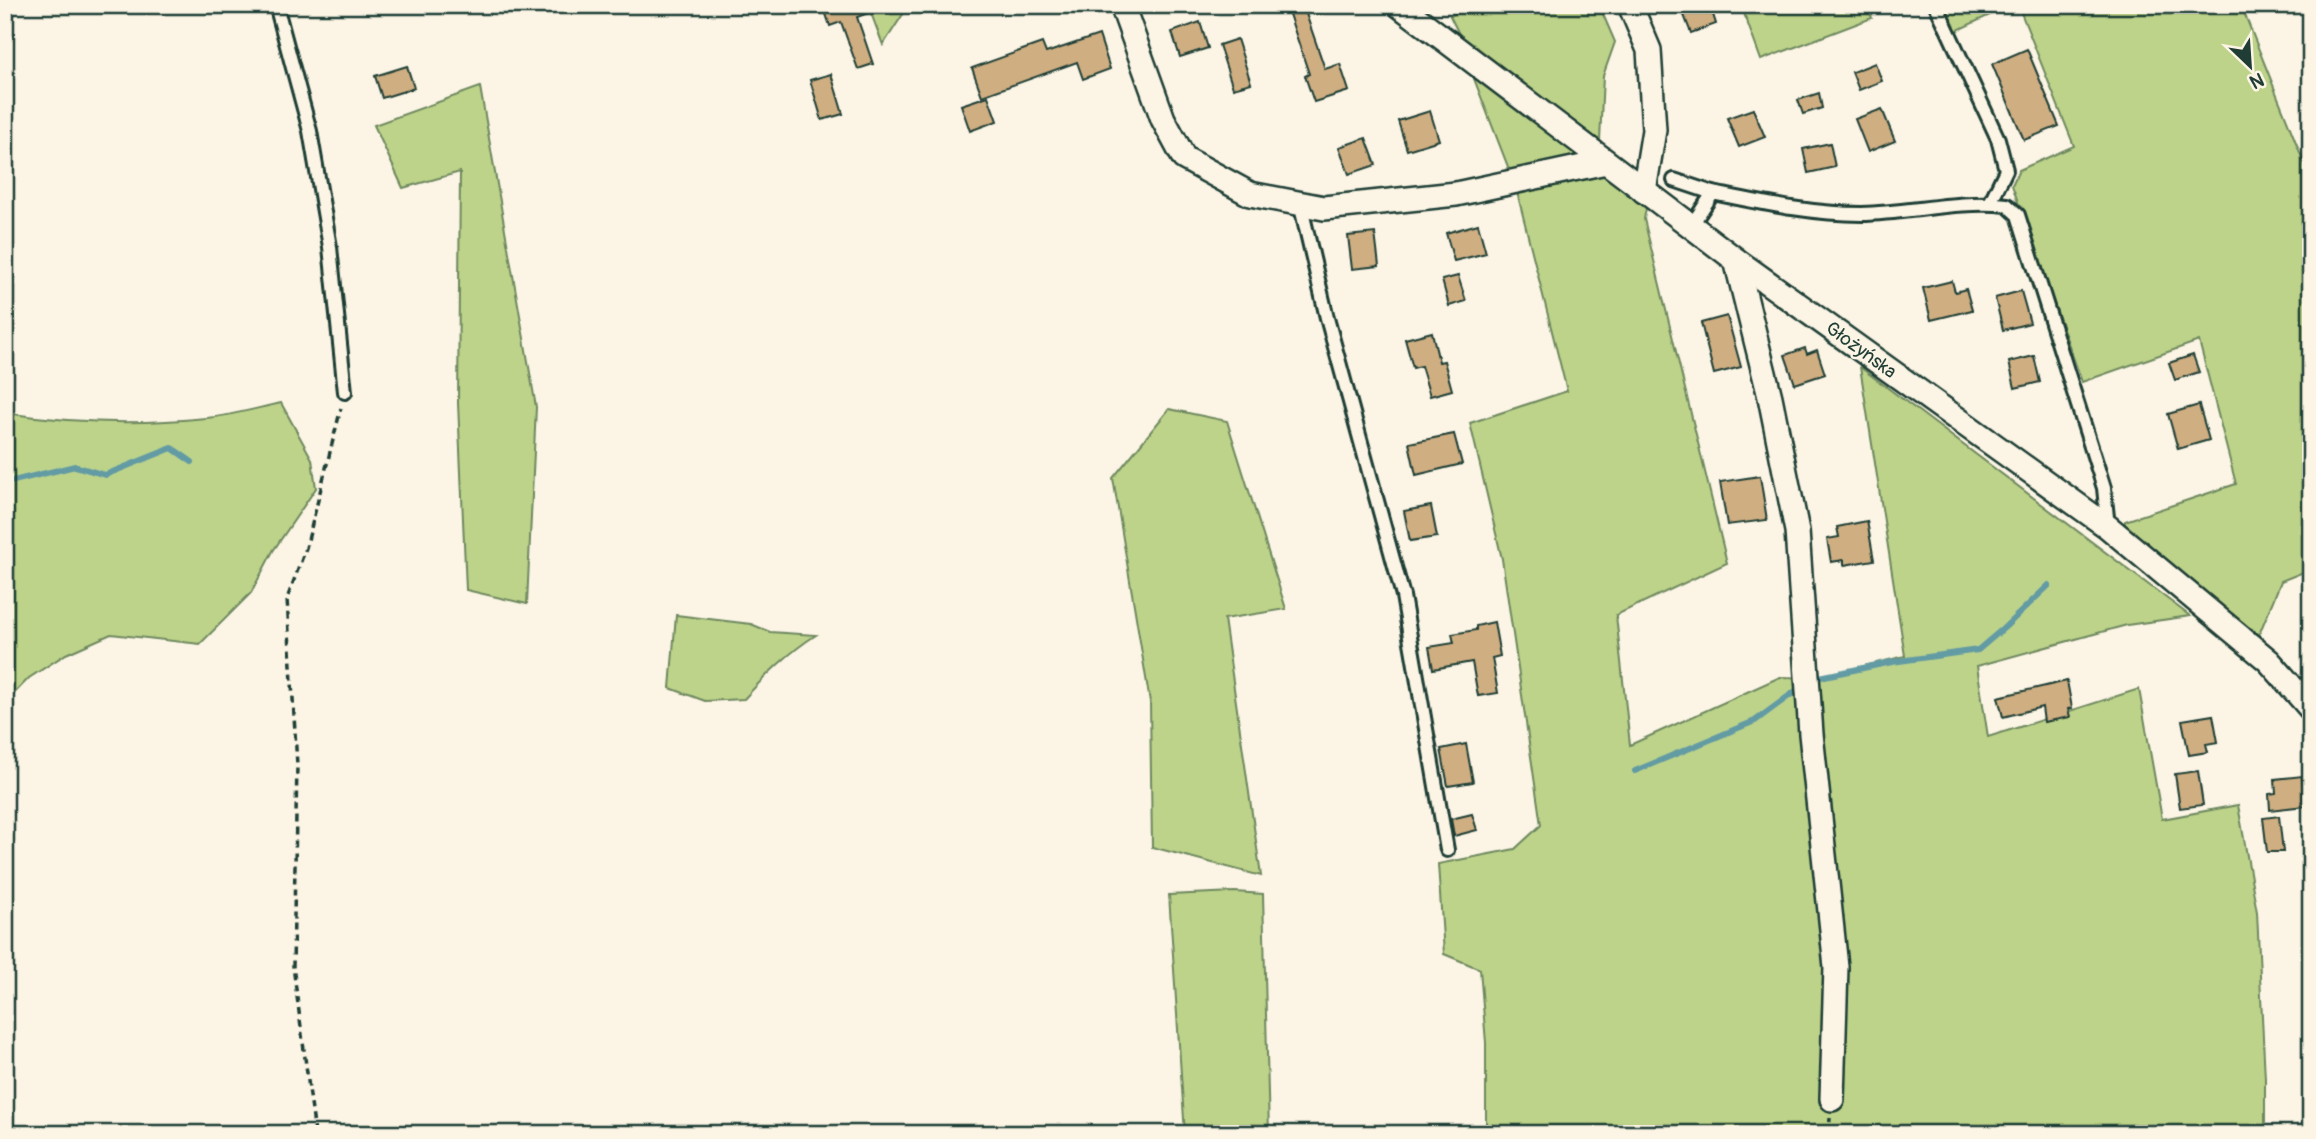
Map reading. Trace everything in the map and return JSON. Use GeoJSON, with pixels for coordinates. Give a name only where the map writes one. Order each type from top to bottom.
{"type":"FeatureCollection","features":[{"type":"Feature","properties":{"kind":"street"},"geometry":{"type":"LineString","coordinates":[[1122,5],[1163,119],[1184,158],[1250,194],[1324,208],[1457,194],[1606,162]]}},
{"type":"Feature","properties":{"kind":"street","name":"Głożyńska"},"geometry":{"type":"LineString","coordinates":[[1399,5],[1736,260],[2108,527],[2269,661],[2311,709]]}},
{"type":"Feature","properties":{"kind":"street"},"geometry":{"type":"LineString","coordinates":[[1630,5],[1648,51],[1654,131],[1644,191]]}},
{"type":"Feature","properties":{"kind":"street"},"geometry":{"type":"LineString","coordinates":[[1736,260],[1770,397],[1797,531],[1811,734],[1836,967],[1832,1098]]}},
{"type":"Feature","properties":{"kind":"lane"},"geometry":{"type":"LineString","coordinates":[[276,5],[310,131],[328,234],[345,393]]}},
{"type":"Feature","properties":{"kind":"lane"},"geometry":{"type":"LineString","coordinates":[[1936,5],[1998,139],[2006,170],[1990,203]]}},
{"type":"Feature","properties":{"kind":"lane"},"geometry":{"type":"LineString","coordinates":[[1674,180],[1713,193],[1797,211],[1863,214],[1947,205],[2007,205],[2018,215],[2104,488],[2108,527]]}},
{"type":"Feature","properties":{"kind":"lane"},"geometry":{"type":"LineString","coordinates":[[1691,226],[1713,193]]}},
{"type":"Feature","properties":{"kind":"lane"},"geometry":{"type":"LineString","coordinates":[[1300,203],[1327,318],[1403,596],[1447,850]]}},
{"type":"Feature","properties":{"kind":"path"},"geometry":{"type":"LineString","coordinates":[[315,1134],[293,966],[297,765],[287,599],[306,548],[345,393]]}},
{"type":"Feature","properties":{"kind":"green space"},"geometry":{"type":"Polygon","coordinates":[[[868,5],[909,5],[883,45],[868,5]]]}},
{"type":"Feature","properties":{"kind":"green space"},"geometry":{"type":"Polygon","coordinates":[[[1472,5],[1599,5],[1615,42],[1603,76],[1600,141],[1460,36],[1450,16],[1472,5]]]}},
{"type":"Feature","properties":{"kind":"green space"},"geometry":{"type":"Polygon","coordinates":[[[1741,5],[1867,5],[1872,18],[1761,60],[1741,5]]]}},
{"type":"Feature","properties":{"kind":"green space"},"geometry":{"type":"Polygon","coordinates":[[[1944,5],[2011,5],[1956,31],[1944,5]]]}},
{"type":"Feature","properties":{"kind":"green space"},"geometry":{"type":"Polygon","coordinates":[[[2018,5],[2241,5],[2311,180],[2311,569],[2281,581],[2258,637],[2124,529],[2125,521],[2236,484],[2199,341],[2082,382],[2012,185],[2019,170],[2074,146],[2018,5]]]}},
{"type":"Feature","properties":{"kind":"green space"},"geometry":{"type":"Polygon","coordinates":[[[1473,76],[1581,154],[1572,163],[1512,177],[1473,76]]]}},
{"type":"Feature","properties":{"kind":"green space"},"geometry":{"type":"Polygon","coordinates":[[[480,87],[536,407],[527,604],[466,590],[458,403],[460,172],[403,188],[374,125],[480,87]]]}},
{"type":"Feature","properties":{"kind":"green space"},"geometry":{"type":"Polygon","coordinates":[[[1603,173],[1647,203],[1644,219],[1727,563],[1616,615],[1630,745],[1780,677],[1815,678],[1905,656],[1860,367],[2190,616],[2127,625],[1977,666],[1988,737],[2139,689],[2162,819],[2238,805],[2257,912],[2265,1134],[1486,1134],[1486,1043],[1480,969],[1444,954],[1438,864],[1515,849],[1541,825],[1502,559],[1470,423],[1567,391],[1516,188],[1603,173]]]}},
{"type":"Feature","properties":{"kind":"green space"},"geometry":{"type":"Polygon","coordinates":[[[281,403],[312,459],[316,488],[273,551],[251,593],[200,644],[111,634],[66,654],[29,678],[5,703],[5,413],[80,421],[156,422],[215,417],[281,403]]]}},
{"type":"Feature","properties":{"kind":"green space"},"geometry":{"type":"Polygon","coordinates":[[[1169,409],[1227,421],[1286,609],[1224,619],[1261,876],[1152,847],[1150,702],[1113,478],[1169,409]]]}},
{"type":"Feature","properties":{"kind":"green space"},"geometry":{"type":"Polygon","coordinates":[[[676,615],[751,624],[770,632],[816,635],[778,665],[744,699],[705,701],[670,688],[676,615]]]}},
{"type":"Feature","properties":{"kind":"green space"},"geometry":{"type":"Polygon","coordinates":[[[1235,892],[1263,894],[1269,1134],[1185,1134],[1169,895],[1235,892]]]}},
{"type":"Feature","properties":{"kind":"building"},"geometry":{"type":"Polygon","coordinates":[[[823,5],[882,5],[882,8],[857,17],[873,64],[858,69],[841,22],[830,26],[823,5]]]}},
{"type":"Feature","properties":{"kind":"building"},"geometry":{"type":"Polygon","coordinates":[[[1286,5],[1303,5],[1325,69],[1340,64],[1349,91],[1314,102],[1305,76],[1309,74],[1286,5]]]}},
{"type":"Feature","properties":{"kind":"building"},"geometry":{"type":"Polygon","coordinates":[[[1680,5],[1710,5],[1716,24],[1691,33],[1680,5]]]}},
{"type":"Feature","properties":{"kind":"building"},"geometry":{"type":"Polygon","coordinates":[[[1200,22],[1208,48],[1180,57],[1172,32],[1200,22]]]}},
{"type":"Feature","properties":{"kind":"building"},"geometry":{"type":"Polygon","coordinates":[[[1099,35],[1110,69],[1083,79],[1077,62],[982,96],[972,68],[1042,43],[1046,53],[1099,35]]]}},
{"type":"Feature","properties":{"kind":"building"},"geometry":{"type":"Polygon","coordinates":[[[1237,39],[1251,83],[1233,88],[1219,45],[1237,39]]]}},
{"type":"Feature","properties":{"kind":"building"},"geometry":{"type":"Polygon","coordinates":[[[2027,49],[2059,126],[2024,140],[1992,64],[2027,49]]]}},
{"type":"Feature","properties":{"kind":"building"},"geometry":{"type":"Polygon","coordinates":[[[1875,63],[1882,81],[1859,90],[1852,72],[1875,63]]]}},
{"type":"Feature","properties":{"kind":"building"},"geometry":{"type":"Polygon","coordinates":[[[407,66],[414,88],[382,98],[375,76],[407,66]]]}},
{"type":"Feature","properties":{"kind":"building"},"geometry":{"type":"Polygon","coordinates":[[[831,74],[843,114],[822,120],[810,80],[831,74]]]}},
{"type":"Feature","properties":{"kind":"building"},"geometry":{"type":"Polygon","coordinates":[[[1819,93],[1822,108],[1803,114],[1798,100],[1819,93]]]}},
{"type":"Feature","properties":{"kind":"building"},"geometry":{"type":"Polygon","coordinates":[[[988,96],[997,121],[970,131],[961,105],[988,96]]]}},
{"type":"Feature","properties":{"kind":"building"},"geometry":{"type":"Polygon","coordinates":[[[1753,109],[1765,137],[1739,147],[1727,118],[1753,109]]]}},
{"type":"Feature","properties":{"kind":"building"},"geometry":{"type":"Polygon","coordinates":[[[1882,109],[1895,141],[1868,152],[1855,119],[1882,109]]]}},
{"type":"Feature","properties":{"kind":"building"},"geometry":{"type":"Polygon","coordinates":[[[1430,111],[1439,140],[1407,150],[1398,121],[1430,111]]]}},
{"type":"Feature","properties":{"kind":"building"},"geometry":{"type":"Polygon","coordinates":[[[1366,138],[1376,165],[1349,174],[1339,147],[1366,138]]]}},
{"type":"Feature","properties":{"kind":"building"},"geometry":{"type":"Polygon","coordinates":[[[1830,143],[1835,167],[1808,173],[1803,149],[1830,143]]]}},
{"type":"Feature","properties":{"kind":"building"},"geometry":{"type":"Polygon","coordinates":[[[1478,224],[1486,253],[1454,261],[1446,233],[1478,224]]]}},
{"type":"Feature","properties":{"kind":"building"},"geometry":{"type":"Polygon","coordinates":[[[1375,233],[1379,266],[1352,269],[1348,236],[1375,233]]]}},
{"type":"Feature","properties":{"kind":"building"},"geometry":{"type":"Polygon","coordinates":[[[1458,276],[1466,301],[1449,306],[1442,280],[1458,276]]]}},
{"type":"Feature","properties":{"kind":"building"},"geometry":{"type":"Polygon","coordinates":[[[1952,281],[1955,292],[1966,289],[1972,310],[1931,320],[1923,288],[1952,281]]]}},
{"type":"Feature","properties":{"kind":"building"},"geometry":{"type":"Polygon","coordinates":[[[2021,291],[2030,323],[2003,330],[1995,298],[2021,291]]]}},
{"type":"Feature","properties":{"kind":"building"},"geometry":{"type":"Polygon","coordinates":[[[1727,316],[1741,367],[1714,374],[1701,323],[1727,316]]]}},
{"type":"Feature","properties":{"kind":"building"},"geometry":{"type":"Polygon","coordinates":[[[1432,332],[1439,362],[1444,361],[1452,390],[1430,396],[1421,366],[1413,368],[1405,339],[1432,332]]]}},
{"type":"Feature","properties":{"kind":"building"},"geometry":{"type":"Polygon","coordinates":[[[1805,348],[1807,354],[1817,350],[1825,374],[1795,384],[1785,355],[1805,348]]]}},
{"type":"Feature","properties":{"kind":"building"},"geometry":{"type":"Polygon","coordinates":[[[2193,355],[2199,372],[2175,380],[2169,363],[2193,355]]]}},
{"type":"Feature","properties":{"kind":"building"},"geometry":{"type":"Polygon","coordinates":[[[2034,356],[2040,382],[2015,388],[2009,362],[2034,356]]]}},
{"type":"Feature","properties":{"kind":"building"},"geometry":{"type":"Polygon","coordinates":[[[2199,405],[2209,440],[2178,449],[2168,414],[2199,405]]]}},
{"type":"Feature","properties":{"kind":"building"},"geometry":{"type":"Polygon","coordinates":[[[1454,434],[1462,464],[1416,475],[1409,443],[1454,434]]]}},
{"type":"Feature","properties":{"kind":"building"},"geometry":{"type":"Polygon","coordinates":[[[1760,476],[1767,520],[1727,525],[1720,482],[1760,476]]]}},
{"type":"Feature","properties":{"kind":"building"},"geometry":{"type":"Polygon","coordinates":[[[1431,506],[1437,537],[1410,541],[1404,511],[1431,506]]]}},
{"type":"Feature","properties":{"kind":"building"},"geometry":{"type":"Polygon","coordinates":[[[1867,521],[1874,560],[1844,565],[1844,560],[1831,562],[1827,539],[1839,537],[1837,527],[1867,521]]]}},
{"type":"Feature","properties":{"kind":"building"},"geometry":{"type":"Polygon","coordinates":[[[1494,622],[1500,656],[1492,658],[1498,693],[1478,696],[1472,662],[1433,669],[1429,647],[1454,643],[1452,634],[1476,630],[1476,626],[1494,622]]]}},
{"type":"Feature","properties":{"kind":"building"},"geometry":{"type":"Polygon","coordinates":[[[2067,681],[2072,708],[2068,709],[2070,717],[2044,722],[2042,707],[2003,717],[1998,697],[2067,681]]]}},
{"type":"Feature","properties":{"kind":"building"},"geometry":{"type":"Polygon","coordinates":[[[2213,715],[2218,742],[2206,744],[2208,752],[2189,755],[2182,720],[2213,715]]]}},
{"type":"Feature","properties":{"kind":"building"},"geometry":{"type":"Polygon","coordinates":[[[1466,744],[1473,782],[1448,786],[1441,749],[1466,744]]]}},
{"type":"Feature","properties":{"kind":"building"},"geometry":{"type":"Polygon","coordinates":[[[2198,771],[2203,805],[2180,808],[2175,774],[2198,771]]]}},
{"type":"Feature","properties":{"kind":"building"},"geometry":{"type":"Polygon","coordinates":[[[2302,776],[2305,806],[2270,810],[2269,794],[2276,793],[2275,779],[2302,776]]]}},
{"type":"Feature","properties":{"kind":"building"},"geometry":{"type":"Polygon","coordinates":[[[1472,814],[1477,830],[1454,836],[1451,819],[1472,814]]]}},
{"type":"Feature","properties":{"kind":"building"},"geometry":{"type":"Polygon","coordinates":[[[2279,816],[2283,852],[2267,852],[2263,818],[2279,816]]]}},
{"type":"Feature","properties":{"kind":"waterway"},"geometry":{"type":"LineString","coordinates":[[5,483],[75,466],[105,475],[172,448],[192,462]]}},
{"type":"Feature","properties":{"kind":"waterway"},"geometry":{"type":"LineString","coordinates":[[1815,678],[1892,662],[1978,650],[2049,585]]}},
{"type":"Feature","properties":{"kind":"waterway"},"geometry":{"type":"LineString","coordinates":[[1635,771],[1755,721],[1801,687]]}}]}
